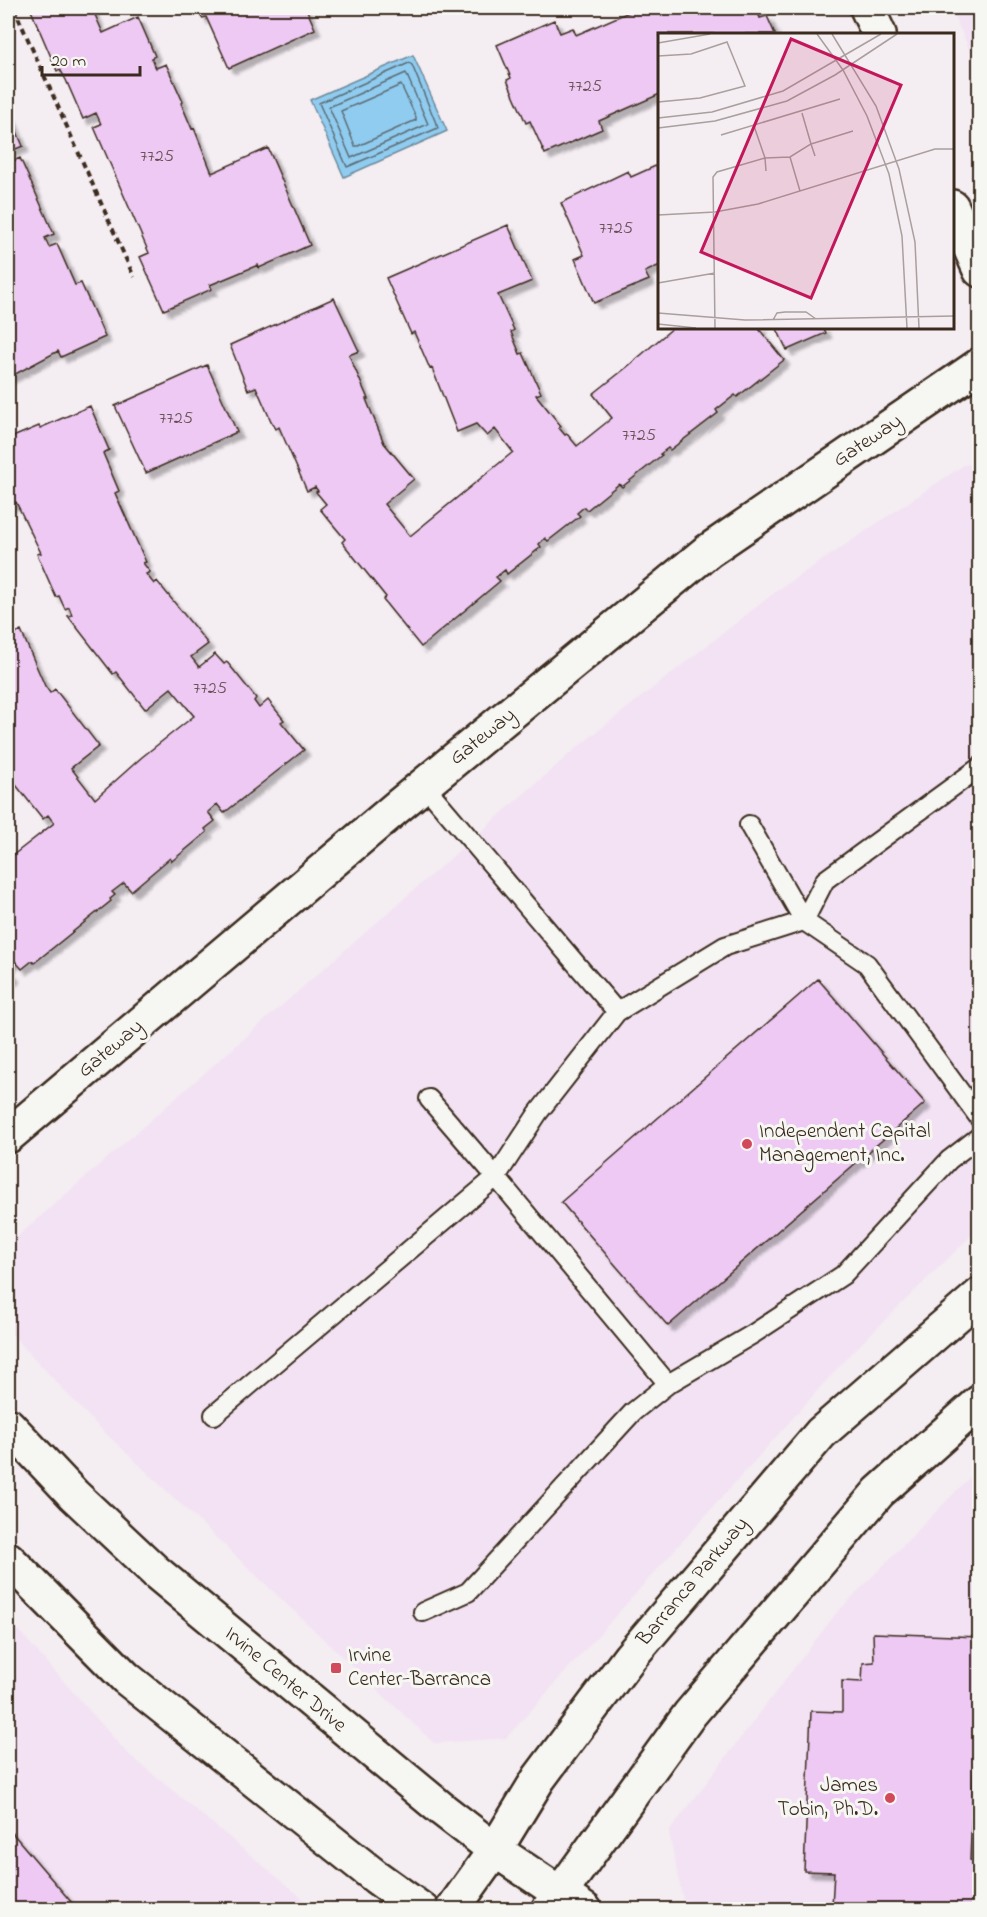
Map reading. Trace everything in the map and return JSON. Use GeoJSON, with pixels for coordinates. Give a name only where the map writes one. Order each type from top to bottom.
{"type":"FeatureCollection","features":[{"type":"Feature","properties":{"kind":"main road"},"geometry":{"type":"LineString","coordinates":[[867,8],[879,33]]}},
{"type":"Feature","properties":{"kind":"main road"},"geometry":{"type":"LineString","coordinates":[[954,212],[980,270]]}},
{"type":"Feature","properties":{"kind":"main road","name":"Gateway"},"geometry":{"type":"LineString","coordinates":[[8,1136],[424,785],[708,551],[980,365]]}},
{"type":"Feature","properties":{"kind":"main road","name":"Barranca Parkway"},"geometry":{"type":"LineString","coordinates":[[452,1910],[495,1850],[538,1778],[630,1657],[821,1433],[980,1295]]}},
{"type":"Feature","properties":{"kind":"main road"},"geometry":{"type":"LineString","coordinates":[[564,1904],[690,1713],[871,1501],[980,1402]]}},
{"type":"Feature","properties":{"kind":"main road","name":"Irvine Center Drive"},"geometry":{"type":"LineString","coordinates":[[8,1425],[74,1495],[156,1572],[436,1804],[564,1904]]}},
{"type":"Feature","properties":{"kind":"main road"},"geometry":{"type":"LineString","coordinates":[[8,1559],[126,1678],[376,1877],[422,1910]]}},
{"type":"Feature","properties":{"kind":"lane"},"geometry":{"type":"LineString","coordinates":[[214,1415],[496,1177],[538,1113],[617,1012],[725,946],[804,921],[825,880],[980,767]]}},
{"type":"Feature","properties":{"kind":"lane"},"geometry":{"type":"LineString","coordinates":[[424,785],[617,1012]]}},
{"type":"Feature","properties":{"kind":"lane"},"geometry":{"type":"LineString","coordinates":[[749,825],[804,921],[867,964],[980,1119]]}},
{"type":"Feature","properties":{"kind":"lane"},"geometry":{"type":"LineString","coordinates":[[429,1099],[668,1384]]}},
{"type":"Feature","properties":{"kind":"lane"},"geometry":{"type":"LineString","coordinates":[[423,1612],[468,1592],[633,1412],[668,1384],[753,1334],[843,1275],[949,1160],[980,1136]]}},
{"type":"Feature","properties":{"kind":"path"},"geometry":{"type":"LineString","coordinates":[[14,8],[134,277]]}},
{"type":"Feature","properties":{"kind":"shaded area"},"geometry":{"type":"Polygon","coordinates":[[[951,8],[979,8],[979,71],[951,8]]]}},
{"type":"Feature","properties":{"kind":"shaded area"},"geometry":{"type":"Polygon","coordinates":[[[979,464],[979,1228],[850,1354],[506,1738],[434,1743],[94,1422],[8,1330],[8,1245],[579,746],[777,591],[964,465],[979,464]]]}},
{"type":"Feature","properties":{"kind":"shaded area"},"geometry":{"type":"Polygon","coordinates":[[[979,1468],[979,1909],[704,1909],[683,1899],[669,1832],[835,1615],[979,1468]]]}},
{"type":"Feature","properties":{"kind":"shaded area"},"geometry":{"type":"Polygon","coordinates":[[[8,1619],[127,1753],[315,1909],[8,1909],[8,1619]]]}},
{"type":"Feature","properties":{"kind":"water"},"geometry":{"type":"Polygon","coordinates":[[[413,55],[447,131],[344,177],[310,100],[413,55]]]}},
{"type":"Feature","properties":{"kind":"building"},"geometry":{"type":"Polygon","coordinates":[[[30,8],[92,8],[103,33],[138,17],[155,56],[151,58],[156,68],[166,64],[212,173],[268,148],[310,245],[259,268],[258,265],[210,285],[212,289],[164,310],[140,257],[149,253],[94,127],[101,124],[96,113],[83,119],[66,80],[60,69],[57,71],[30,8]]]}},
{"type":"Feature","properties":{"kind":"building"},"geometry":{"type":"Polygon","coordinates":[[[198,8],[306,8],[315,29],[229,68],[206,17],[202,18],[198,8]]]}},
{"type":"Feature","properties":{"kind":"building"},"geometry":{"type":"Polygon","coordinates":[[[638,8],[756,8],[760,18],[767,16],[775,33],[658,33],[658,95],[599,121],[602,129],[545,154],[530,121],[526,123],[507,80],[511,78],[497,45],[554,20],[560,33],[573,28],[576,35],[638,8]]]}},
{"type":"Feature","properties":{"kind":"building"},"geometry":{"type":"Polygon","coordinates":[[[8,111],[23,146],[8,152],[8,111]]]}},
{"type":"Feature","properties":{"kind":"building"},"geometry":{"type":"Polygon","coordinates":[[[8,153],[11,162],[20,158],[54,234],[45,238],[49,247],[57,244],[75,285],[81,283],[105,337],[61,357],[58,351],[8,378],[8,153]]]}},
{"type":"Feature","properties":{"kind":"building"},"geometry":{"type":"Polygon","coordinates":[[[658,165],[658,266],[645,272],[649,280],[594,303],[575,259],[584,255],[561,203],[628,171],[631,177],[658,165]]]}},
{"type":"Feature","properties":{"kind":"building"},"geometry":{"type":"Polygon","coordinates":[[[508,225],[532,281],[498,295],[514,330],[511,332],[520,354],[523,353],[541,393],[536,395],[561,426],[559,428],[577,446],[612,418],[593,394],[673,328],[761,328],[759,329],[784,360],[737,397],[735,395],[716,410],[718,413],[670,450],[668,448],[660,454],[662,455],[622,487],[619,484],[587,510],[584,507],[577,513],[580,516],[548,541],[545,538],[539,544],[541,547],[507,574],[505,570],[496,577],[500,581],[421,647],[383,600],[386,597],[342,542],[345,539],[320,509],[326,504],[316,492],[318,491],[315,487],[307,491],[279,427],[276,429],[271,421],[256,387],[248,390],[230,345],[334,298],[359,351],[349,355],[384,443],[414,479],[384,504],[410,536],[513,452],[495,429],[487,436],[476,424],[457,432],[432,368],[430,369],[414,332],[411,334],[386,278],[508,225]]]}},
{"type":"Feature","properties":{"kind":"building"},"geometry":{"type":"Polygon","coordinates":[[[776,328],[824,328],[826,333],[787,350],[776,328]]]}},
{"type":"Feature","properties":{"kind":"building"},"geometry":{"type":"Polygon","coordinates":[[[207,365],[237,432],[146,473],[115,406],[207,365]]]}},
{"type":"Feature","properties":{"kind":"building"},"geometry":{"type":"Polygon","coordinates":[[[90,406],[109,450],[103,453],[119,491],[115,493],[146,562],[143,563],[150,572],[146,574],[154,584],[157,581],[208,644],[191,657],[199,667],[215,654],[224,664],[227,662],[256,698],[254,701],[259,708],[268,700],[284,720],[281,722],[304,750],[224,813],[217,804],[208,812],[215,821],[205,829],[207,832],[172,861],[170,858],[131,891],[124,883],[112,892],[115,895],[110,899],[111,901],[34,963],[32,961],[22,969],[15,961],[8,967],[8,859],[54,823],[48,815],[43,819],[8,775],[8,637],[21,631],[45,686],[50,693],[55,689],[99,746],[71,768],[95,799],[142,757],[194,716],[171,688],[145,709],[116,672],[113,674],[68,616],[72,615],[69,607],[65,609],[59,596],[56,597],[37,554],[41,553],[16,502],[8,506],[8,439],[90,406]]]}},
{"type":"Feature","properties":{"kind":"building"},"geometry":{"type":"Polygon","coordinates":[[[8,969],[14,977],[8,982],[8,969]]]}},
{"type":"Feature","properties":{"kind":"building"},"geometry":{"type":"Polygon","coordinates":[[[818,979],[925,1103],[668,1326],[561,1202],[818,979]]]}},
{"type":"Feature","properties":{"kind":"building","name":"James Tobin, Ph.D."},"geometry":{"type":"Polygon","coordinates":[[[873,1633],[980,1637],[980,1737],[975,1737],[970,1860],[980,1861],[980,1910],[853,1910],[853,1908],[832,1906],[834,1872],[804,1871],[811,1711],[842,1712],[842,1681],[862,1682],[863,1663],[874,1662],[873,1633]]]}},
{"type":"Feature","properties":{"kind":"building"},"geometry":{"type":"Polygon","coordinates":[[[8,1828],[78,1910],[8,1910],[8,1828]]]}},
{"type":"Feature","properties":{"kind":"place","name":"Independent Capital Management, Inc."},"geometry":{"type":"Point","coordinates":[747,1144]}},
{"type":"Feature","properties":{"kind":"place","name":"Irvine Center-Barranca"},"geometry":{"type":"Point","coordinates":[336,1668]}},
{"type":"Feature","properties":{"kind":"place","name":"James Tobin, Ph.D."},"geometry":{"type":"Point","coordinates":[890,1798]}}]}
